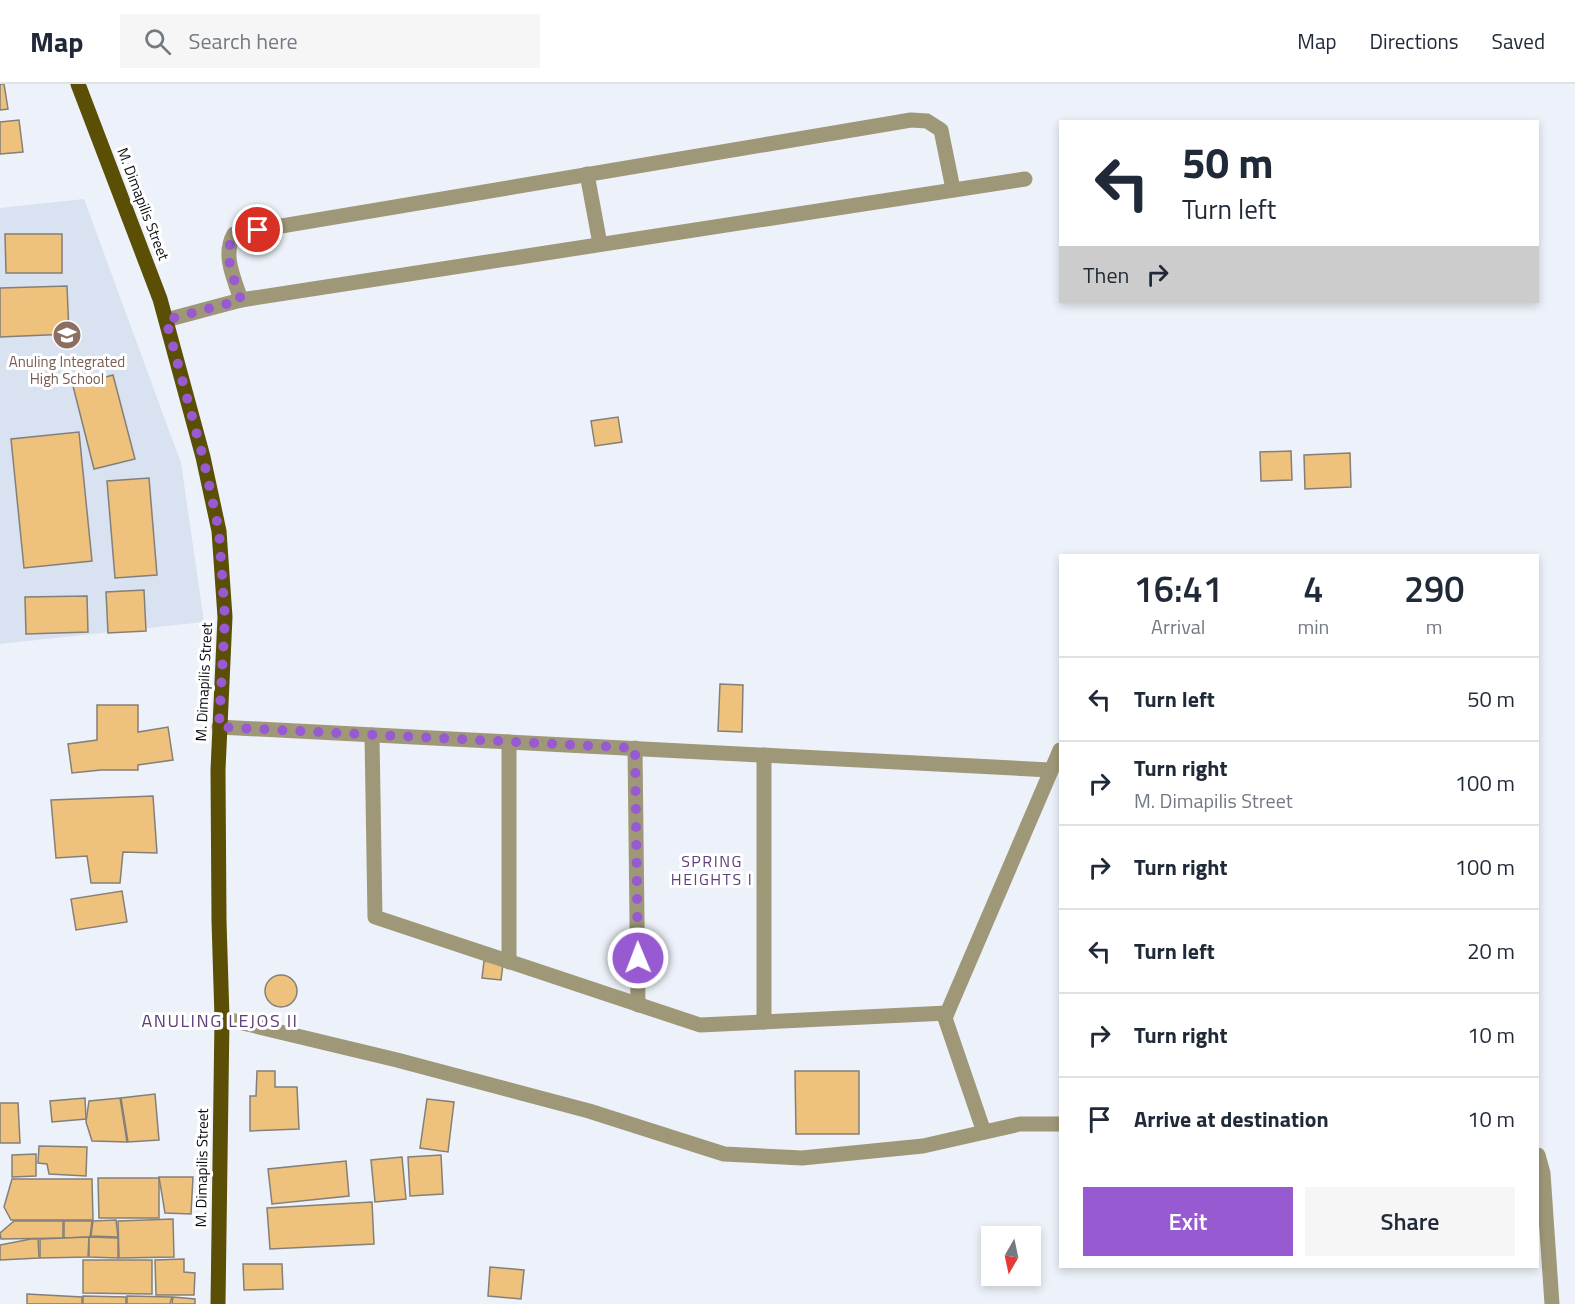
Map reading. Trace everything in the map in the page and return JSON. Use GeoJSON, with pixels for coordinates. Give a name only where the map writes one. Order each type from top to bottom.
{"type":"FeatureCollection","features":[{"type":"Feature","properties":{"kind":"main road","name":"M. Dimapilis Street"},"geometry":{"type":"LineString","coordinates":[[78,84],[160,299],[203,457],[219,531],[225,618],[218,770],[218,909],[222,1018],[218,1304]]}},
{"type":"Feature","properties":{"kind":"street"},"geometry":{"type":"LineString","coordinates":[[241,300],[229,260],[229,243],[234,234],[912,120],[927,121],[941,130],[953,189]]}},
{"type":"Feature","properties":{"kind":"street"},"geometry":{"type":"LineString","coordinates":[[587,174],[600,244]]}},
{"type":"Feature","properties":{"kind":"street"},"geometry":{"type":"LineString","coordinates":[[166,320],[241,300],[1024,179]]}},
{"type":"Feature","properties":{"kind":"street"},"geometry":{"type":"LineString","coordinates":[[219,727],[1050,770]]}},
{"type":"Feature","properties":{"kind":"street"},"geometry":{"type":"LineString","coordinates":[[372,735],[375,917],[700,1025],[947,1013]]}},
{"type":"Feature","properties":{"kind":"street"},"geometry":{"type":"LineString","coordinates":[[508,962],[509,742]]}},
{"type":"Feature","properties":{"kind":"street"},"geometry":{"type":"LineString","coordinates":[[635,748],[638,1005]]}},
{"type":"Feature","properties":{"kind":"street"},"geometry":{"type":"LineString","coordinates":[[984,1132],[945,1018],[1059,752]]}},
{"type":"Feature","properties":{"kind":"street"},"geometry":{"type":"LineString","coordinates":[[764,1022],[765,755]]}},
{"type":"Feature","properties":{"kind":"street"},"geometry":{"type":"LineString","coordinates":[[222,1018],[397,1060],[589,1111],[724,1154],[802,1158],[923,1146],[1020,1124],[1059,1124]]}},
{"type":"Feature","properties":{"kind":"street"},"geometry":{"type":"LineString","coordinates":[[1539,1159],[1543,1173],[1552,1304]]}},
{"type":"Feature","properties":{"kind":"shaded area","name":"Anuling Integrated High School"},"geometry":{"type":"Polygon","coordinates":[[[84,199],[181,463],[204,622],[0,644],[0,208],[84,199]]]}},
{"type":"Feature","properties":{"kind":"building"},"geometry":{"type":"Polygon","coordinates":[[[0,84],[4,84],[8,109],[0,110],[0,84]]]}},
{"type":"Feature","properties":{"kind":"building"},"geometry":{"type":"Polygon","coordinates":[[[19,120],[23,152],[0,154],[0,122],[19,120]]]}},
{"type":"Feature","properties":{"kind":"building"},"geometry":{"type":"Polygon","coordinates":[[[5,234],[62,234],[62,273],[6,273],[5,234]]]}},
{"type":"Feature","properties":{"kind":"building"},"geometry":{"type":"Polygon","coordinates":[[[67,286],[69,334],[0,337],[0,288],[67,286]]]}},
{"type":"Feature","properties":{"kind":"building"},"geometry":{"type":"Polygon","coordinates":[[[113,375],[135,459],[94,469],[73,386],[113,375]]]}},
{"type":"Feature","properties":{"kind":"building"},"geometry":{"type":"Polygon","coordinates":[[[618,417],[622,442],[595,446],[591,421],[618,417]]]}},
{"type":"Feature","properties":{"kind":"building"},"geometry":{"type":"Polygon","coordinates":[[[79,432],[92,561],[24,568],[11,439],[79,432]]]}},
{"type":"Feature","properties":{"kind":"building"},"geometry":{"type":"Polygon","coordinates":[[[1291,451],[1292,480],[1261,481],[1260,452],[1291,451]]]}},
{"type":"Feature","properties":{"kind":"building"},"geometry":{"type":"Polygon","coordinates":[[[1350,453],[1351,487],[1305,489],[1304,455],[1350,453]]]}},
{"type":"Feature","properties":{"kind":"building"},"geometry":{"type":"Polygon","coordinates":[[[149,478],[157,575],[115,578],[107,481],[149,478]]]}},
{"type":"Feature","properties":{"kind":"building"},"geometry":{"type":"Polygon","coordinates":[[[144,590],[146,631],[108,633],[106,592],[144,590]]]}},
{"type":"Feature","properties":{"kind":"building"},"geometry":{"type":"Polygon","coordinates":[[[87,596],[88,632],[26,634],[25,597],[87,596]]]}},
{"type":"Feature","properties":{"kind":"building"},"geometry":{"type":"Polygon","coordinates":[[[720,684],[743,685],[742,732],[718,731],[720,684]]]}},
{"type":"Feature","properties":{"kind":"building"},"geometry":{"type":"Polygon","coordinates":[[[97,705],[138,705],[138,732],[168,727],[173,760],[138,765],[138,770],[72,773],[68,744],[97,740],[97,705]]]}},
{"type":"Feature","properties":{"kind":"building"},"geometry":{"type":"Polygon","coordinates":[[[153,796],[157,853],[123,852],[120,883],[91,883],[87,856],[56,858],[51,800],[153,796]]]}},
{"type":"Feature","properties":{"kind":"building"},"geometry":{"type":"Polygon","coordinates":[[[122,891],[127,922],[76,930],[71,899],[122,891]]]}},
{"type":"Feature","properties":{"kind":"building"},"geometry":{"type":"Polygon","coordinates":[[[484,961],[503,964],[501,980],[482,978],[484,961]]]}},
{"type":"Feature","properties":{"kind":"building"},"geometry":{"type":"Polygon","coordinates":[[[281,975],[293,979],[297,991],[293,1003],[281,1007],[269,1003],[265,991],[269,979],[281,975]]]}},
{"type":"Feature","properties":{"kind":"building"},"geometry":{"type":"Polygon","coordinates":[[[257,1071],[275,1071],[275,1087],[297,1087],[299,1129],[250,1131],[250,1096],[256,1096],[257,1071]]]}},
{"type":"Feature","properties":{"kind":"building"},"geometry":{"type":"Polygon","coordinates":[[[795,1071],[859,1071],[859,1134],[796,1134],[795,1071]]]}},
{"type":"Feature","properties":{"kind":"building"},"geometry":{"type":"Polygon","coordinates":[[[155,1094],[159,1140],[128,1142],[121,1098],[155,1094]]]}},
{"type":"Feature","properties":{"kind":"building"},"geometry":{"type":"Polygon","coordinates":[[[85,1098],[86,1119],[52,1122],[50,1101],[85,1098]]]}},
{"type":"Feature","properties":{"kind":"building"},"geometry":{"type":"Polygon","coordinates":[[[120,1098],[127,1142],[92,1141],[86,1122],[89,1101],[120,1098]]]}},
{"type":"Feature","properties":{"kind":"building"},"geometry":{"type":"Polygon","coordinates":[[[427,1099],[454,1102],[448,1152],[420,1148],[427,1099]]]}},
{"type":"Feature","properties":{"kind":"building"},"geometry":{"type":"Polygon","coordinates":[[[0,1103],[18,1103],[20,1143],[0,1143],[0,1103]]]}},
{"type":"Feature","properties":{"kind":"building"},"geometry":{"type":"Polygon","coordinates":[[[39,1146],[87,1147],[86,1176],[49,1174],[47,1164],[38,1163],[39,1146]]]}},
{"type":"Feature","properties":{"kind":"building"},"geometry":{"type":"Polygon","coordinates":[[[36,1154],[36,1176],[12,1177],[12,1155],[36,1154]]]}},
{"type":"Feature","properties":{"kind":"building"},"geometry":{"type":"Polygon","coordinates":[[[441,1155],[443,1194],[410,1196],[408,1157],[441,1155]]]}},
{"type":"Feature","properties":{"kind":"building"},"geometry":{"type":"Polygon","coordinates":[[[402,1157],[406,1199],[375,1202],[371,1160],[402,1157]]]}},
{"type":"Feature","properties":{"kind":"building"},"geometry":{"type":"Polygon","coordinates":[[[346,1161],[349,1196],[272,1204],[268,1169],[346,1161]]]}},
{"type":"Feature","properties":{"kind":"building"},"geometry":{"type":"Polygon","coordinates":[[[159,1177],[193,1177],[191,1214],[165,1213],[159,1177]]]}},
{"type":"Feature","properties":{"kind":"building"},"geometry":{"type":"Polygon","coordinates":[[[98,1178],[159,1178],[159,1218],[99,1218],[98,1178]]]}},
{"type":"Feature","properties":{"kind":"building"},"geometry":{"type":"Polygon","coordinates":[[[12,1179],[92,1179],[93,1220],[11,1220],[4,1207],[12,1179]]]}},
{"type":"Feature","properties":{"kind":"building"},"geometry":{"type":"Polygon","coordinates":[[[372,1202],[374,1244],[270,1249],[267,1208],[372,1202]]]}},
{"type":"Feature","properties":{"kind":"building"},"geometry":{"type":"Polygon","coordinates":[[[173,1219],[174,1257],[119,1258],[118,1221],[173,1219]]]}},
{"type":"Feature","properties":{"kind":"building"},"geometry":{"type":"Polygon","coordinates":[[[116,1220],[118,1237],[91,1236],[93,1221],[116,1220]]]}},
{"type":"Feature","properties":{"kind":"building"},"geometry":{"type":"Polygon","coordinates":[[[14,1221],[63,1221],[63,1238],[1,1239],[0,1233],[14,1221]]]}},
{"type":"Feature","properties":{"kind":"building"},"geometry":{"type":"Polygon","coordinates":[[[64,1221],[92,1221],[90,1237],[64,1238],[64,1221]]]}},
{"type":"Feature","properties":{"kind":"building"},"geometry":{"type":"Polygon","coordinates":[[[89,1237],[88,1257],[40,1258],[40,1239],[89,1237]]]}},
{"type":"Feature","properties":{"kind":"building"},"geometry":{"type":"Polygon","coordinates":[[[89,1237],[118,1238],[118,1258],[89,1257],[89,1237]]]}},
{"type":"Feature","properties":{"kind":"building"},"geometry":{"type":"Polygon","coordinates":[[[38,1239],[39,1258],[0,1260],[0,1245],[38,1239]]]}},
{"type":"Feature","properties":{"kind":"building"},"geometry":{"type":"Polygon","coordinates":[[[184,1259],[184,1272],[195,1273],[194,1295],[156,1295],[155,1260],[184,1259]]]}},
{"type":"Feature","properties":{"kind":"building"},"geometry":{"type":"Polygon","coordinates":[[[83,1260],[152,1260],[152,1294],[83,1293],[83,1260]]]}},
{"type":"Feature","properties":{"kind":"building"},"geometry":{"type":"Polygon","coordinates":[[[243,1264],[282,1264],[283,1289],[244,1290],[243,1264]]]}},
{"type":"Feature","properties":{"kind":"building"},"geometry":{"type":"Polygon","coordinates":[[[490,1267],[524,1270],[521,1299],[488,1296],[490,1267]]]}},
{"type":"Feature","properties":{"kind":"building"},"geometry":{"type":"Polygon","coordinates":[[[27,1294],[82,1297],[82,1304],[27,1304],[27,1294]]]}},
{"type":"Feature","properties":{"kind":"building"},"geometry":{"type":"Polygon","coordinates":[[[83,1296],[126,1297],[126,1304],[83,1304],[83,1296]]]}},
{"type":"Feature","properties":{"kind":"building"},"geometry":{"type":"Polygon","coordinates":[[[127,1296],[172,1297],[170,1304],[127,1304],[127,1296]]]}},
{"type":"Feature","properties":{"kind":"building"},"geometry":{"type":"Polygon","coordinates":[[[173,1297],[195,1299],[195,1304],[172,1304],[173,1297]]]}},
{"type":"Feature","properties":{"kind":"place","name":"Anuling Integrated High School"},"geometry":{"type":"Point","coordinates":[67,335]}},
{"type":"Feature","properties":{"kind":"district","name":"SPRING HEIGHTS I"},"geometry":{"type":"Point","coordinates":[712,870]}},
{"type":"Feature","properties":{"kind":"district","name":"ANULING LEJOS II"},"geometry":{"type":"Point","coordinates":[220,1021]}},
{"type":"Feature","properties":{"kind":"route"},"geometry":{"type":"LineString","coordinates":[[258,230],[234,234],[229,243],[229,260],[241,300],[166,320],[203,457],[219,531],[225,618],[219,727],[635,748],[638,958]]}}]}
